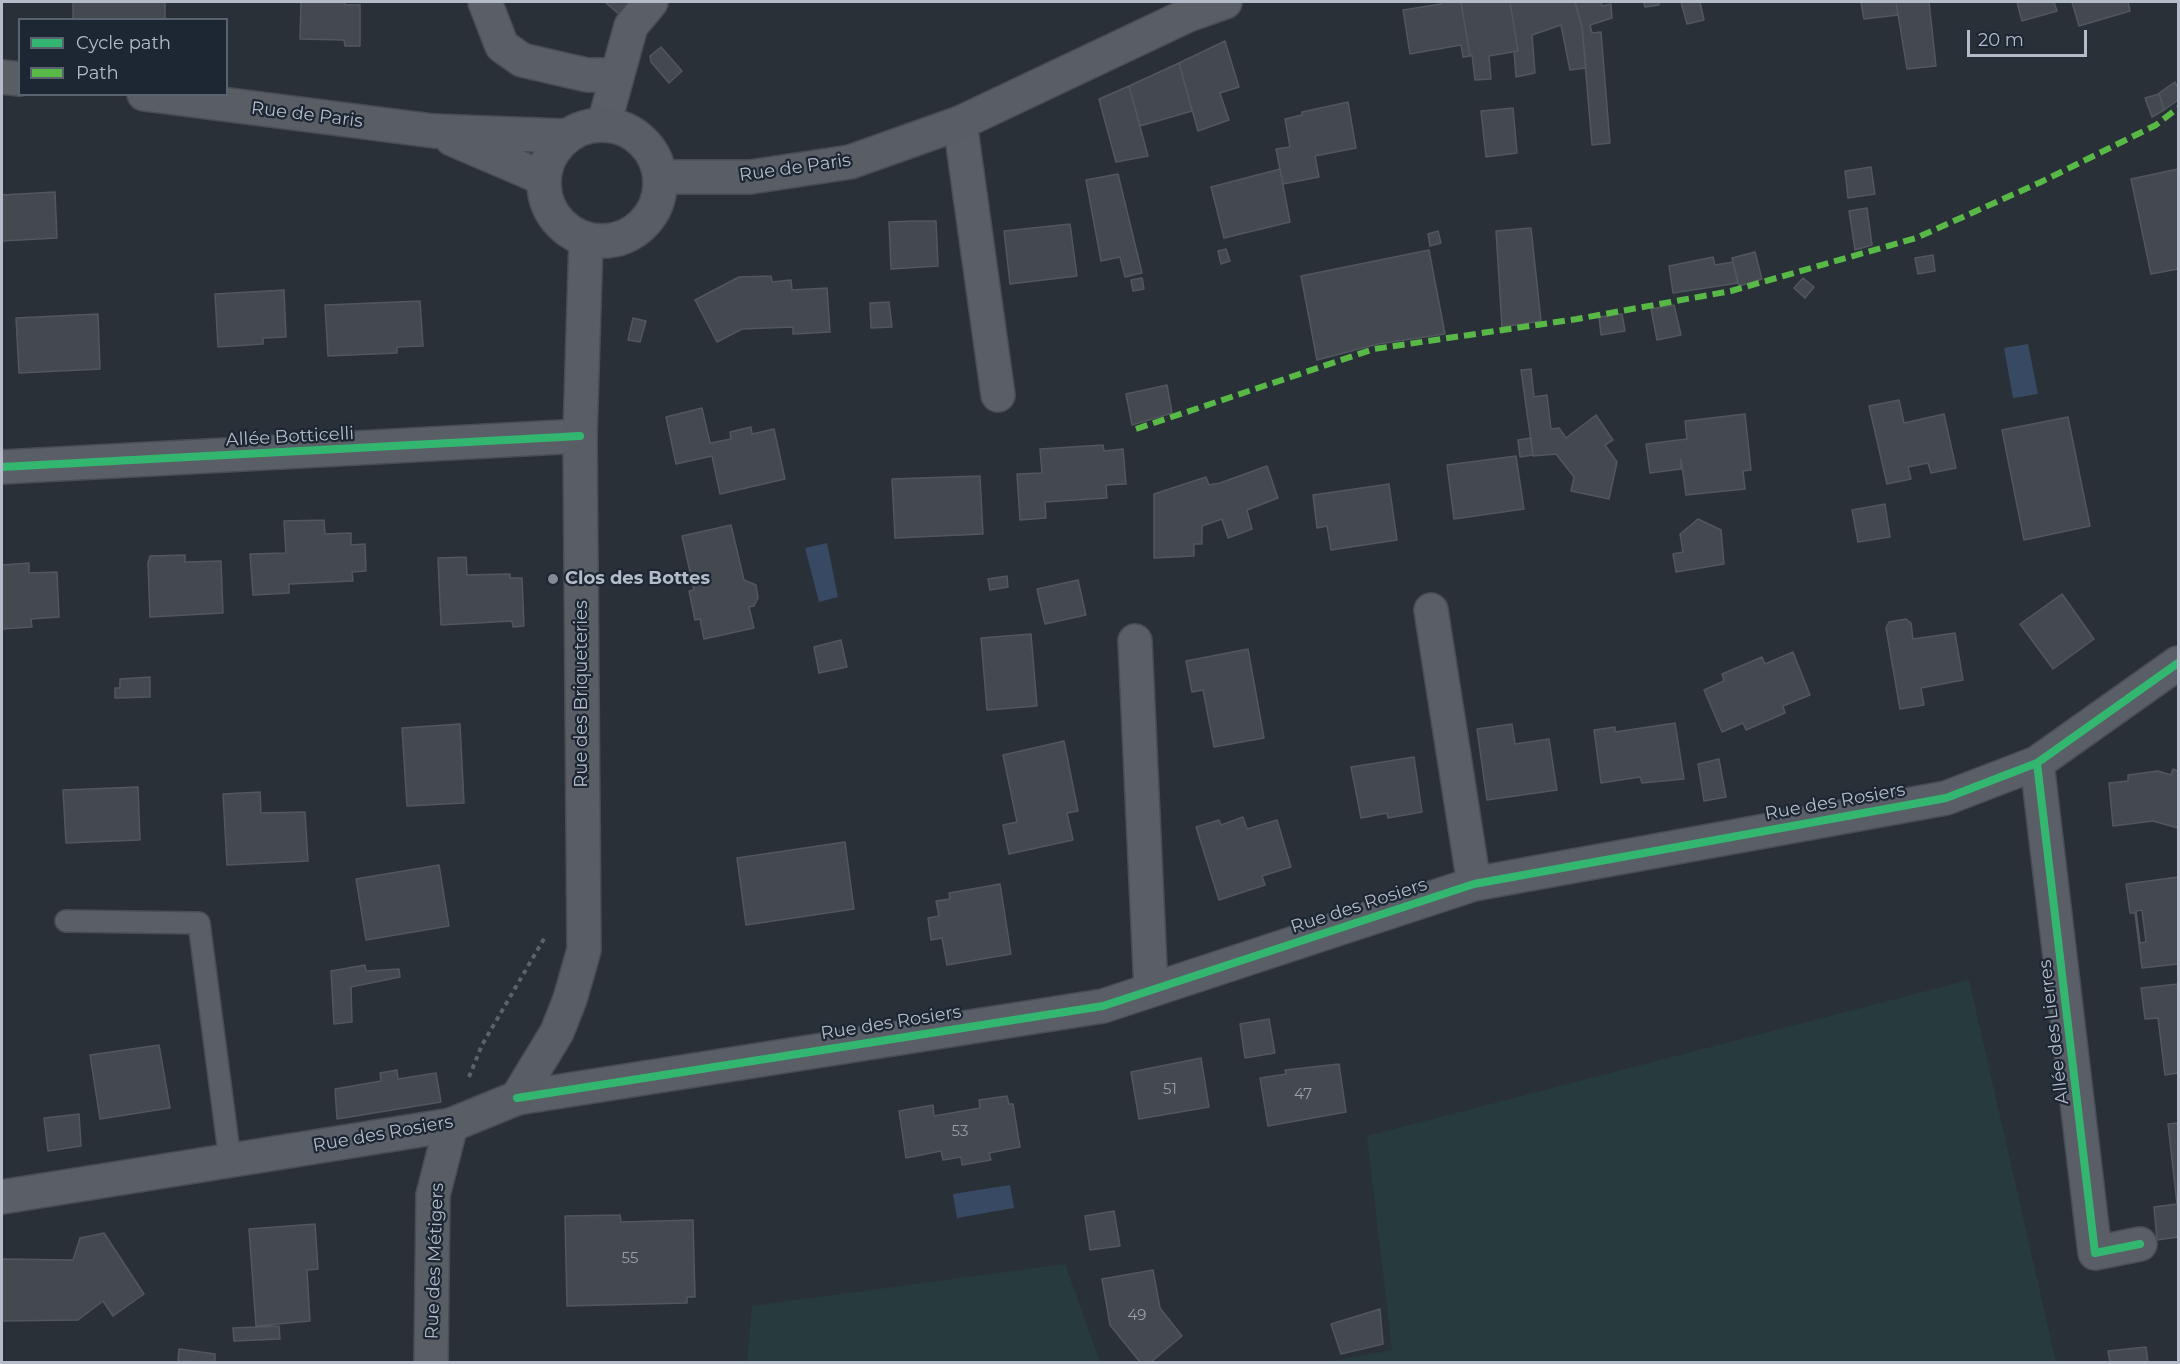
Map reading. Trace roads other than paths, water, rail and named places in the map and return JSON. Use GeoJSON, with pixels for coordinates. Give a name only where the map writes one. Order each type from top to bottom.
{"type":"FeatureCollection","features":[{"type":"Feature","properties":{"kind":"main road","name":"Rue de Paris"},"geometry":{"type":"LineString","coordinates":[[660,177],[750,177],[850,162],[960,123],[1188,15],[1225,2]]}},
{"type":"Feature","properties":{"kind":"main road"},"geometry":{"type":"LineString","coordinates":[[2,77],[18,79]]}},
{"type":"Feature","properties":{"kind":"main road","name":"Rue de Paris"},"geometry":{"type":"LineString","coordinates":[[160,96],[434,131],[566,136]]}},
{"type":"Feature","properties":{"kind":"main road"},"geometry":{"type":"LineString","coordinates":[[604,124],[635,134],[647,146],[660,177],[659,196],[652,213],[640,228],[614,240],[586,239],[571,233],[559,223],[544,194],[543,178],[547,162],[555,148],[566,136],[584,126],[604,124]]}},
{"type":"Feature","properties":{"kind":"main road","name":"Rue de Paris"},"geometry":{"type":"LineString","coordinates":[[434,131],[543,178]]}},
{"type":"Feature","properties":{"kind":"main road","name":"Rue des Briqueteries"},"geometry":{"type":"LineString","coordinates":[[517,1098],[557,1032],[570,999],[584,950],[580,436],[586,239]]}},
{"type":"Feature","properties":{"kind":"main road","name":"Rue des Rosiers"},"geometry":{"type":"LineString","coordinates":[[451,1125],[517,1098]]}},
{"type":"Feature","properties":{"kind":"main road","name":"Rue des Métigers"},"geometry":{"type":"LineString","coordinates":[[431,1362],[433,1195],[451,1125]]}},
{"type":"Feature","properties":{"kind":"street"},"geometry":{"type":"LineString","coordinates":[[485,2],[502,46],[522,60],[587,75],[617,75]]}},
{"type":"Feature","properties":{"kind":"street"},"geometry":{"type":"LineString","coordinates":[[604,124],[631,26],[651,2]]}},
{"type":"Feature","properties":{"kind":"street"},"geometry":{"type":"LineString","coordinates":[[960,123],[998,395]]}},
{"type":"Feature","properties":{"kind":"street","name":"Allée Botticelli"},"geometry":{"type":"LineString","coordinates":[[2,467],[580,436]]}},
{"type":"Feature","properties":{"kind":"street"},"geometry":{"type":"LineString","coordinates":[[1431,609],[1474,884]]}},
{"type":"Feature","properties":{"kind":"street"},"geometry":{"type":"LineString","coordinates":[[1135,641],[1151,990]]}},
{"type":"Feature","properties":{"kind":"street","name":"Rue des Rosiers"},"geometry":{"type":"LineString","coordinates":[[517,1098],[1103,1006],[1474,884],[1946,798],[2037,763],[2178,663]]}},
{"type":"Feature","properties":{"kind":"street","name":"Allée des Lierres"},"geometry":{"type":"LineString","coordinates":[[2037,763],[2095,1253],[2140,1244]]}},
{"type":"Feature","properties":{"kind":"street","name":"Rue des Rosiers"},"geometry":{"type":"LineString","coordinates":[[2,1197],[451,1125]]}},
{"type":"Feature","properties":{"kind":"lane"},"geometry":{"type":"LineString","coordinates":[[66,921],[199,923],[230,1160]]}},
{"type":"Feature","properties":{"kind":"water"},"geometry":{"type":"Polygon","coordinates":[[[2028,344],[2038,394],[2013,398],[2004,348],[2028,344]]]}},
{"type":"Feature","properties":{"kind":"water"},"geometry":{"type":"Polygon","coordinates":[[[827,543],[838,597],[819,602],[805,548],[827,543]]]}},
{"type":"Feature","properties":{"kind":"water"},"geometry":{"type":"Polygon","coordinates":[[[1010,1185],[1014,1208],[957,1218],[953,1194],[1010,1185]]]}},
{"type":"Feature","properties":{"kind":"place","name":"Clos des Bottes"},"geometry":{"type":"Point","coordinates":[553,579]}}]}
